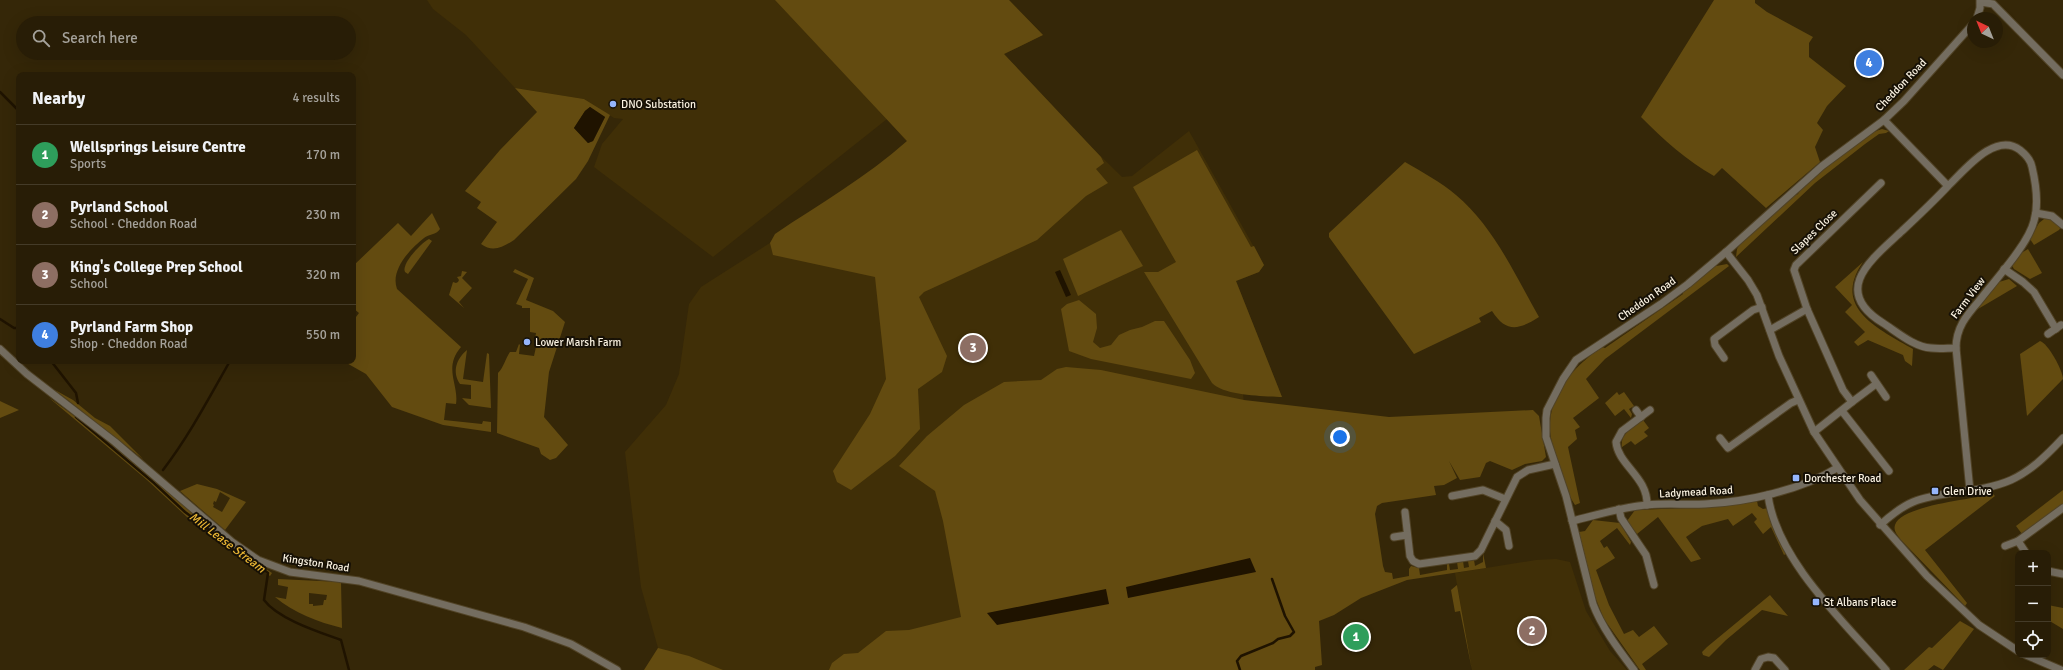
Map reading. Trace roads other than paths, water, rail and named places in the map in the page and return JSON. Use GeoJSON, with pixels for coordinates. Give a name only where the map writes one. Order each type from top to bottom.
{"type":"FeatureCollection","features":[{"type":"Feature","properties":{"kind":"street"},"geometry":{"type":"LineString","coordinates":[[1978,12],[1980,1],[1993,4],[2063,75]]}},
{"type":"Feature","properties":{"kind":"street","name":"Cheddon Road"},"geometry":{"type":"LineString","coordinates":[[1634,670],[1596,613],[1572,521],[1546,437],[1546,418],[1555,392],[1576,360],[1661,304],[1726,252],[1822,166],[1884,120],[1904,101],[1967,31]]}},
{"type":"Feature","properties":{"kind":"street"},"geometry":{"type":"LineString","coordinates":[[1884,120],[1948,186]]}},
{"type":"Feature","properties":{"kind":"street","name":"Farm View"},"geometry":{"type":"LineString","coordinates":[[1998,146],[2014,147],[2023,153],[2032,164],[2037,203],[2036,213],[2029,233],[2004,269],[1962,321],[1956,336],[1956,348],[1930,348],[1908,339],[1868,314],[1862,305],[1858,291],[1860,278],[1867,265],[1988,149],[1998,146]]}},
{"type":"Feature","properties":{"kind":"street","name":"Slapes Close"},"geometry":{"type":"LineString","coordinates":[[1852,402],[1843,390],[1807,309],[1794,270],[1796,265],[1881,183]]}},
{"type":"Feature","properties":{"kind":"street"},"geometry":{"type":"LineString","coordinates":[[2036,213],[2052,216],[2063,226]]}},
{"type":"Feature","properties":{"kind":"street"},"geometry":{"type":"LineString","coordinates":[[1726,252],[1748,280],[1762,307],[1778,356],[1798,400],[1814,432],[1837,468],[1880,524],[1927,576],[1979,625],[2015,649]]}},
{"type":"Feature","properties":{"kind":"street"},"geometry":{"type":"LineString","coordinates":[[2004,269],[2023,282],[2034,292],[2059,327],[2048,334]]}},
{"type":"Feature","properties":{"kind":"street"},"geometry":{"type":"LineString","coordinates":[[1724,358],[1715,345],[1714,339],[1753,310],[1762,307]]}},
{"type":"Feature","properties":{"kind":"street"},"geometry":{"type":"LineString","coordinates":[[1770,330],[1807,309]]}},
{"type":"Feature","properties":{"kind":"street"},"geometry":{"type":"LineString","coordinates":[[1956,348],[1970,491]]}},
{"type":"Feature","properties":{"kind":"street","name":"Kingston Road"},"geometry":{"type":"LineString","coordinates":[[0,350],[27,374],[114,442],[232,542],[258,560],[290,572],[359,581],[524,628],[571,644],[617,670]]}},
{"type":"Feature","properties":{"kind":"street"},"geometry":{"type":"LineString","coordinates":[[1871,375],[1886,397]]}},
{"type":"Feature","properties":{"kind":"street"},"geometry":{"type":"LineString","coordinates":[[1814,432],[1876,384]]}},
{"type":"Feature","properties":{"kind":"street"},"geometry":{"type":"LineString","coordinates":[[1720,438],[1730,451],[1791,403],[1798,400]]}},
{"type":"Feature","properties":{"kind":"street"},"geometry":{"type":"LineString","coordinates":[[1636,410],[1641,417]]}},
{"type":"Feature","properties":{"kind":"street","name":"Ladymead Road"},"geometry":{"type":"LineString","coordinates":[[1647,505],[1645,491],[1639,479],[1620,453],[1616,442],[1622,431],[1650,410]]}},
{"type":"Feature","properties":{"kind":"street"},"geometry":{"type":"LineString","coordinates":[[1842,411],[1889,471]]}},
{"type":"Feature","properties":{"kind":"street"},"geometry":{"type":"LineString","coordinates":[[1880,524],[1898,510],[1914,502],[1970,491],[2012,480],[2044,457],[2063,438]]}},
{"type":"Feature","properties":{"kind":"street"},"geometry":{"type":"LineString","coordinates":[[1405,512],[1410,556],[1416,563],[1475,556],[1480,551],[1515,480],[1524,471],[1555,464]]}},
{"type":"Feature","properties":{"kind":"street","name":"Ladymead Road"},"geometry":{"type":"LineString","coordinates":[[1572,521],[1620,509],[1647,505],[1706,504],[1768,495],[1818,478],[1837,468]]}},
{"type":"Feature","properties":{"kind":"street"},"geometry":{"type":"LineString","coordinates":[[1452,496],[1482,490],[1505,499]]}},
{"type":"Feature","properties":{"kind":"street"},"geometry":{"type":"LineString","coordinates":[[1768,495],[1776,525],[1794,561],[1886,670]]}},
{"type":"Feature","properties":{"kind":"street"},"geometry":{"type":"LineString","coordinates":[[2005,546],[2018,541],[2063,508]]}},
{"type":"Feature","properties":{"kind":"street"},"geometry":{"type":"LineString","coordinates":[[1620,509],[1621,518],[1646,555],[1654,585]]}},
{"type":"Feature","properties":{"kind":"street"},"geometry":{"type":"LineString","coordinates":[[1494,521],[1506,530],[1509,546]]}},
{"type":"Feature","properties":{"kind":"street"},"geometry":{"type":"LineString","coordinates":[[1394,537],[1407,535]]}},
{"type":"Feature","properties":{"kind":"street"},"geometry":{"type":"LineString","coordinates":[[2018,541],[2024,550]]}},
{"type":"Feature","properties":{"kind":"street"},"geometry":{"type":"LineString","coordinates":[[2051,572],[2063,574]]}},
{"type":"Feature","properties":{"kind":"street"},"geometry":{"type":"LineString","coordinates":[[1756,670],[1761,660],[1768,657],[1774,658],[1785,670]]}},
{"type":"Feature","properties":{"kind":"street"},"geometry":{"type":"LineString","coordinates":[[2033,658],[2061,670]]}},
{"type":"Feature","properties":{"kind":"waterway","name":"Mill Lease Stream"},"geometry":{"type":"LineString","coordinates":[[0,92],[16,108]]}},
{"type":"Feature","properties":{"kind":"waterway"},"geometry":{"type":"LineString","coordinates":[[0,319],[16,328]]}},
{"type":"Feature","properties":{"kind":"waterway"},"geometry":{"type":"LineString","coordinates":[[53,364],[76,393],[78,403]]}},
{"type":"Feature","properties":{"kind":"waterway","name":"Mill Lease Stream"},"geometry":{"type":"LineString","coordinates":[[163,470],[190,430],[228,364]]}},
{"type":"Feature","properties":{"kind":"waterway","name":"Mill Lease Stream"},"geometry":{"type":"LineString","coordinates":[[76,417],[154,483],[185,512],[268,573],[264,600],[270,607],[289,619],[341,640],[349,670]]}},
{"type":"Feature","properties":{"kind":"waterway"},"geometry":{"type":"LineString","coordinates":[[1240,670],[1237,661],[1241,656],[1273,643],[1278,639],[1290,636],[1294,632],[1285,616],[1272,579]]}},
{"type":"Feature","properties":{"kind":"place","name":"Pyrland Farm Shop"},"geometry":{"type":"Point","coordinates":[1869,63]}},
{"type":"Feature","properties":{"kind":"place","name":"DNO Substation"},"geometry":{"type":"Point","coordinates":[613,104]}},
{"type":"Feature","properties":{"kind":"place","name":"Lower Marsh Farm"},"geometry":{"type":"Point","coordinates":[527,342]}},
{"type":"Feature","properties":{"kind":"place","name":"King's College Prep School"},"geometry":{"type":"Point","coordinates":[973,348]}},
{"type":"Feature","properties":{"kind":"place","name":"Dorchester Road"},"geometry":{"type":"Point","coordinates":[1796,478]}},
{"type":"Feature","properties":{"kind":"place","name":"Glen Drive"},"geometry":{"type":"Point","coordinates":[1935,491]}},
{"type":"Feature","properties":{"kind":"place","name":"St Albans Place"},"geometry":{"type":"Point","coordinates":[1816,602]}},
{"type":"Feature","properties":{"kind":"place","name":"Pyrland School"},"geometry":{"type":"Point","coordinates":[1532,631]}},
{"type":"Feature","properties":{"kind":"place","name":"Wellsprings Leisure Centre"},"geometry":{"type":"Point","coordinates":[1356,637]}}]}
